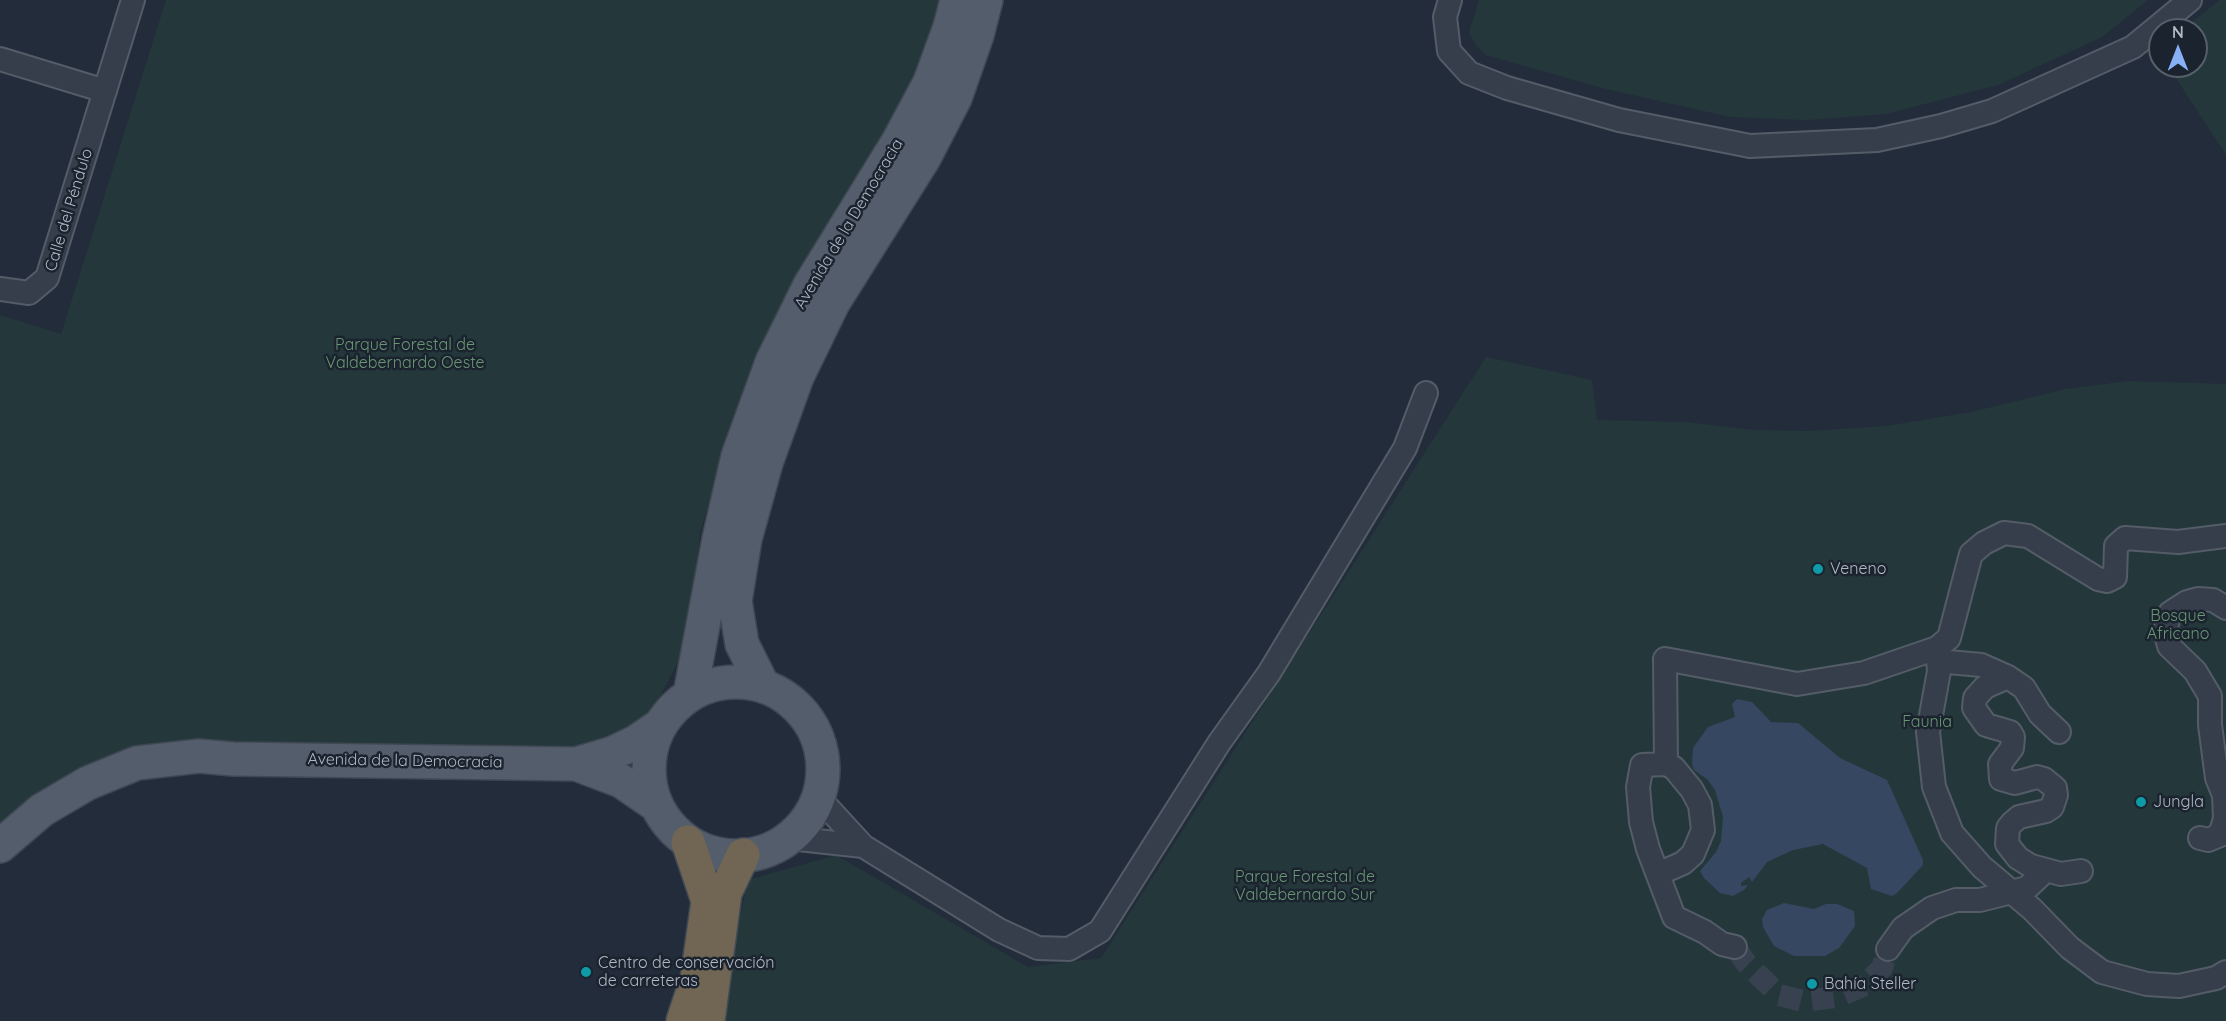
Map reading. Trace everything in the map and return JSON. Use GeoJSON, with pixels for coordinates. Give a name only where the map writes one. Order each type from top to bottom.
{"type":"FeatureCollection","features":[{"type":"Feature","properties":{"kind":"highway"},"geometry":{"type":"LineString","coordinates":[[683,1021],[697,979],[708,901],[688,842]]}},
{"type":"Feature","properties":{"kind":"highway"},"geometry":{"type":"LineString","coordinates":[[708,1021],[725,893],[743,855]]}},
{"type":"Feature","properties":{"kind":"main road","name":"Avenida de la Democracia"},"geometry":{"type":"LineString","coordinates":[[690,695],[719,539],[738,456],[772,362],[810,285],[898,142],[930,82],[957,0]]}},
{"type":"Feature","properties":{"kind":"main road","name":"Avenida de la Democracia"},"geometry":{"type":"LineString","coordinates":[[763,686],[742,644],[736,624],[735,601],[745,539],[766,463],[797,377],[833,303],[924,158],[955,98],[977,35],[986,0]]}},
{"type":"Feature","properties":{"kind":"main road"},"geometry":{"type":"LineString","coordinates":[[725,682],[763,686],[794,703],[815,730],[824,764],[819,798],[807,820],[789,838],[767,850],[743,855],[722,854],[688,842],[668,824],[657,805],[651,785],[649,764],[652,747],[661,725],[690,695],[707,686],[725,682]]}},
{"type":"Feature","properties":{"kind":"main road","name":"Avenida de la Democracia"},"geometry":{"type":"LineString","coordinates":[[0,846],[42,810],[112,771],[137,763],[184,756],[233,759],[576,764],[621,749],[661,725]]}},
{"type":"Feature","properties":{"kind":"main road","name":"Avenida de la Democracia"},"geometry":{"type":"LineString","coordinates":[[0,870],[18,850],[45,830],[119,785],[165,769],[233,759]]}},
{"type":"Feature","properties":{"kind":"main road","name":"Avenida de la Democracia"},"geometry":{"type":"LineString","coordinates":[[576,764],[621,781],[657,805]]}},
{"type":"Feature","properties":{"kind":"street","name":"Calle del Péndulo"},"geometry":{"type":"LineString","coordinates":[[0,289],[29,293],[47,278],[133,0]]}},
{"type":"Feature","properties":{"kind":"street"},"geometry":{"type":"LineString","coordinates":[[1450,0],[1445,17],[1449,51],[1469,73],[1507,88],[1619,120],[1750,147],[1877,140],[1941,126],[1992,111],[2133,47],[2190,0]]}},
{"type":"Feature","properties":{"kind":"street"},"geometry":{"type":"LineString","coordinates":[[0,58],[105,91]]}},
{"type":"Feature","properties":{"kind":"street"},"geometry":{"type":"LineString","coordinates":[[819,798],[863,846],[999,930],[1038,948],[1069,949],[1100,931],[1220,743],[1243,713],[1275,663],[1405,448],[1426,393]]}},
{"type":"Feature","properties":{"kind":"street"},"geometry":{"type":"LineString","coordinates":[[2225,973],[2180,986],[2147,984],[2102,972],[2070,948],[1982,867],[1952,833],[1934,787],[1928,732],[1939,670],[1938,654],[1949,638],[1971,554],[1984,543],[2004,533],[2028,536],[2098,579],[2107,581],[2115,578],[2116,546],[2125,538],[2178,542],[2226,536]]}},
{"type":"Feature","properties":{"kind":"street"},"geometry":{"type":"LineString","coordinates":[[2200,838],[2208,840],[2220,835],[2225,819],[2220,760],[2210,696],[2195,671],[2169,646],[2165,631],[2170,613],[2187,602],[2198,599],[2213,600],[2226,608]]}},
{"type":"Feature","properties":{"kind":"street"},"geometry":{"type":"LineString","coordinates":[[1666,764],[1665,659],[1797,684],[1864,673],[1938,654],[1981,665],[2008,677],[2024,688],[2040,714],[2059,732]]}},
{"type":"Feature","properties":{"kind":"street"},"geometry":{"type":"LineString","coordinates":[[2008,677],[1985,687],[1975,698],[1974,708],[1986,725],[2010,732],[2013,737],[2012,748],[1999,769],[2001,779],[2015,783],[2037,777],[2044,778],[2055,788],[2056,795],[2052,807],[2046,811],[2019,817],[2008,828],[2007,844],[2018,858],[2045,871],[2061,874],[2081,871]]}},
{"type":"Feature","properties":{"kind":"street"},"geometry":{"type":"LineString","coordinates":[[1658,874],[1683,863],[1693,854],[1704,830],[1700,805],[1692,790],[1674,768],[1666,764],[1642,765],[1638,788],[1641,822],[1658,874],[1674,917],[1705,932],[1722,944],[1735,946]]}},
{"type":"Feature","properties":{"kind":"street"},"geometry":{"type":"LineString","coordinates":[[789,838],[863,846]]}},
{"type":"Feature","properties":{"kind":"street"},"geometry":{"type":"LineString","coordinates":[[1887,949],[1903,928],[1932,908],[1956,900],[1980,900],[2027,888],[2045,871]]}},
{"type":"Feature","properties":{"kind":"green space","name":"Parque Forestal de Valdebernardo Oeste"},"geometry":{"type":"Polygon","coordinates":[[[166,0],[939,0],[933,30],[893,124],[809,255],[749,375],[700,532],[688,643],[647,721],[594,750],[352,744],[49,792],[0,823],[0,315],[61,334],[166,0]]]}},
{"type":"Feature","properties":{"kind":"green space"},"geometry":{"type":"Polygon","coordinates":[[[1479,0],[2148,0],[2102,37],[1998,85],[1886,114],[1807,120],[1730,117],[1606,89],[1486,55],[1475,44],[1469,32],[1479,0]]]}},
{"type":"Feature","properties":{"kind":"green space"},"geometry":{"type":"Polygon","coordinates":[[[2220,0],[2226,0],[2226,155],[2176,78],[2208,78],[2208,18],[2197,18],[2220,0]]]}},
{"type":"Feature","properties":{"kind":"green space","name":"Faunia"},"geometry":{"type":"Polygon","coordinates":[[[1486,357],[1592,380],[1597,420],[1686,422],[1754,430],[1810,431],[1886,426],[1971,412],[2066,389],[2128,381],[2226,384],[2226,1021],[722,1021],[725,987],[748,880],[836,855],[1028,967],[1101,958],[1486,357]]]}},
{"type":"Feature","properties":{"kind":"water"},"geometry":{"type":"Polygon","coordinates":[[[1737,699],[1752,702],[1771,722],[1798,723],[1840,758],[1887,780],[1923,860],[1923,865],[1897,893],[1892,896],[1871,889],[1867,868],[1823,844],[1793,850],[1767,862],[1752,882],[1749,877],[1741,883],[1741,886],[1748,885],[1744,890],[1733,896],[1720,893],[1704,878],[1700,871],[1716,852],[1721,841],[1723,817],[1715,790],[1707,779],[1694,770],[1693,748],[1708,727],[1735,717],[1732,704],[1737,699]]]}},
{"type":"Feature","properties":{"kind":"water"},"geometry":{"type":"Polygon","coordinates":[[[1784,903],[1814,909],[1826,904],[1837,904],[1854,911],[1855,926],[1839,948],[1825,956],[1794,956],[1774,946],[1763,927],[1762,919],[1767,910],[1784,903]]]}},
{"type":"Feature","properties":{"kind":"tunnel"},"geometry":{"type":"LineString","coordinates":[[1735,947],[1746,963],[1779,995],[1803,1001],[1837,997],[1865,985],[1882,968],[1888,949]]}},
{"type":"Feature","properties":{"kind":"place","name":"Veneno"},"geometry":{"type":"Point","coordinates":[1818,569]}},
{"type":"Feature","properties":{"kind":"place","name":"Jungla"},"geometry":{"type":"Point","coordinates":[2141,802]}},
{"type":"Feature","properties":{"kind":"place","name":"Centro de conservación de carreteras"},"geometry":{"type":"Point","coordinates":[586,972]}},
{"type":"Feature","properties":{"kind":"place","name":"Bahía Steller"},"geometry":{"type":"Point","coordinates":[1812,984]}},
{"type":"Feature","properties":{"kind":"park label","name":"Bosque Africano"},"geometry":{"type":"Point","coordinates":[2178,625]}},
{"type":"Feature","properties":{"kind":"park label","name":"Parque Forestal de Valdebernardo Sur"},"geometry":{"type":"Point","coordinates":[1305,886]}}]}
